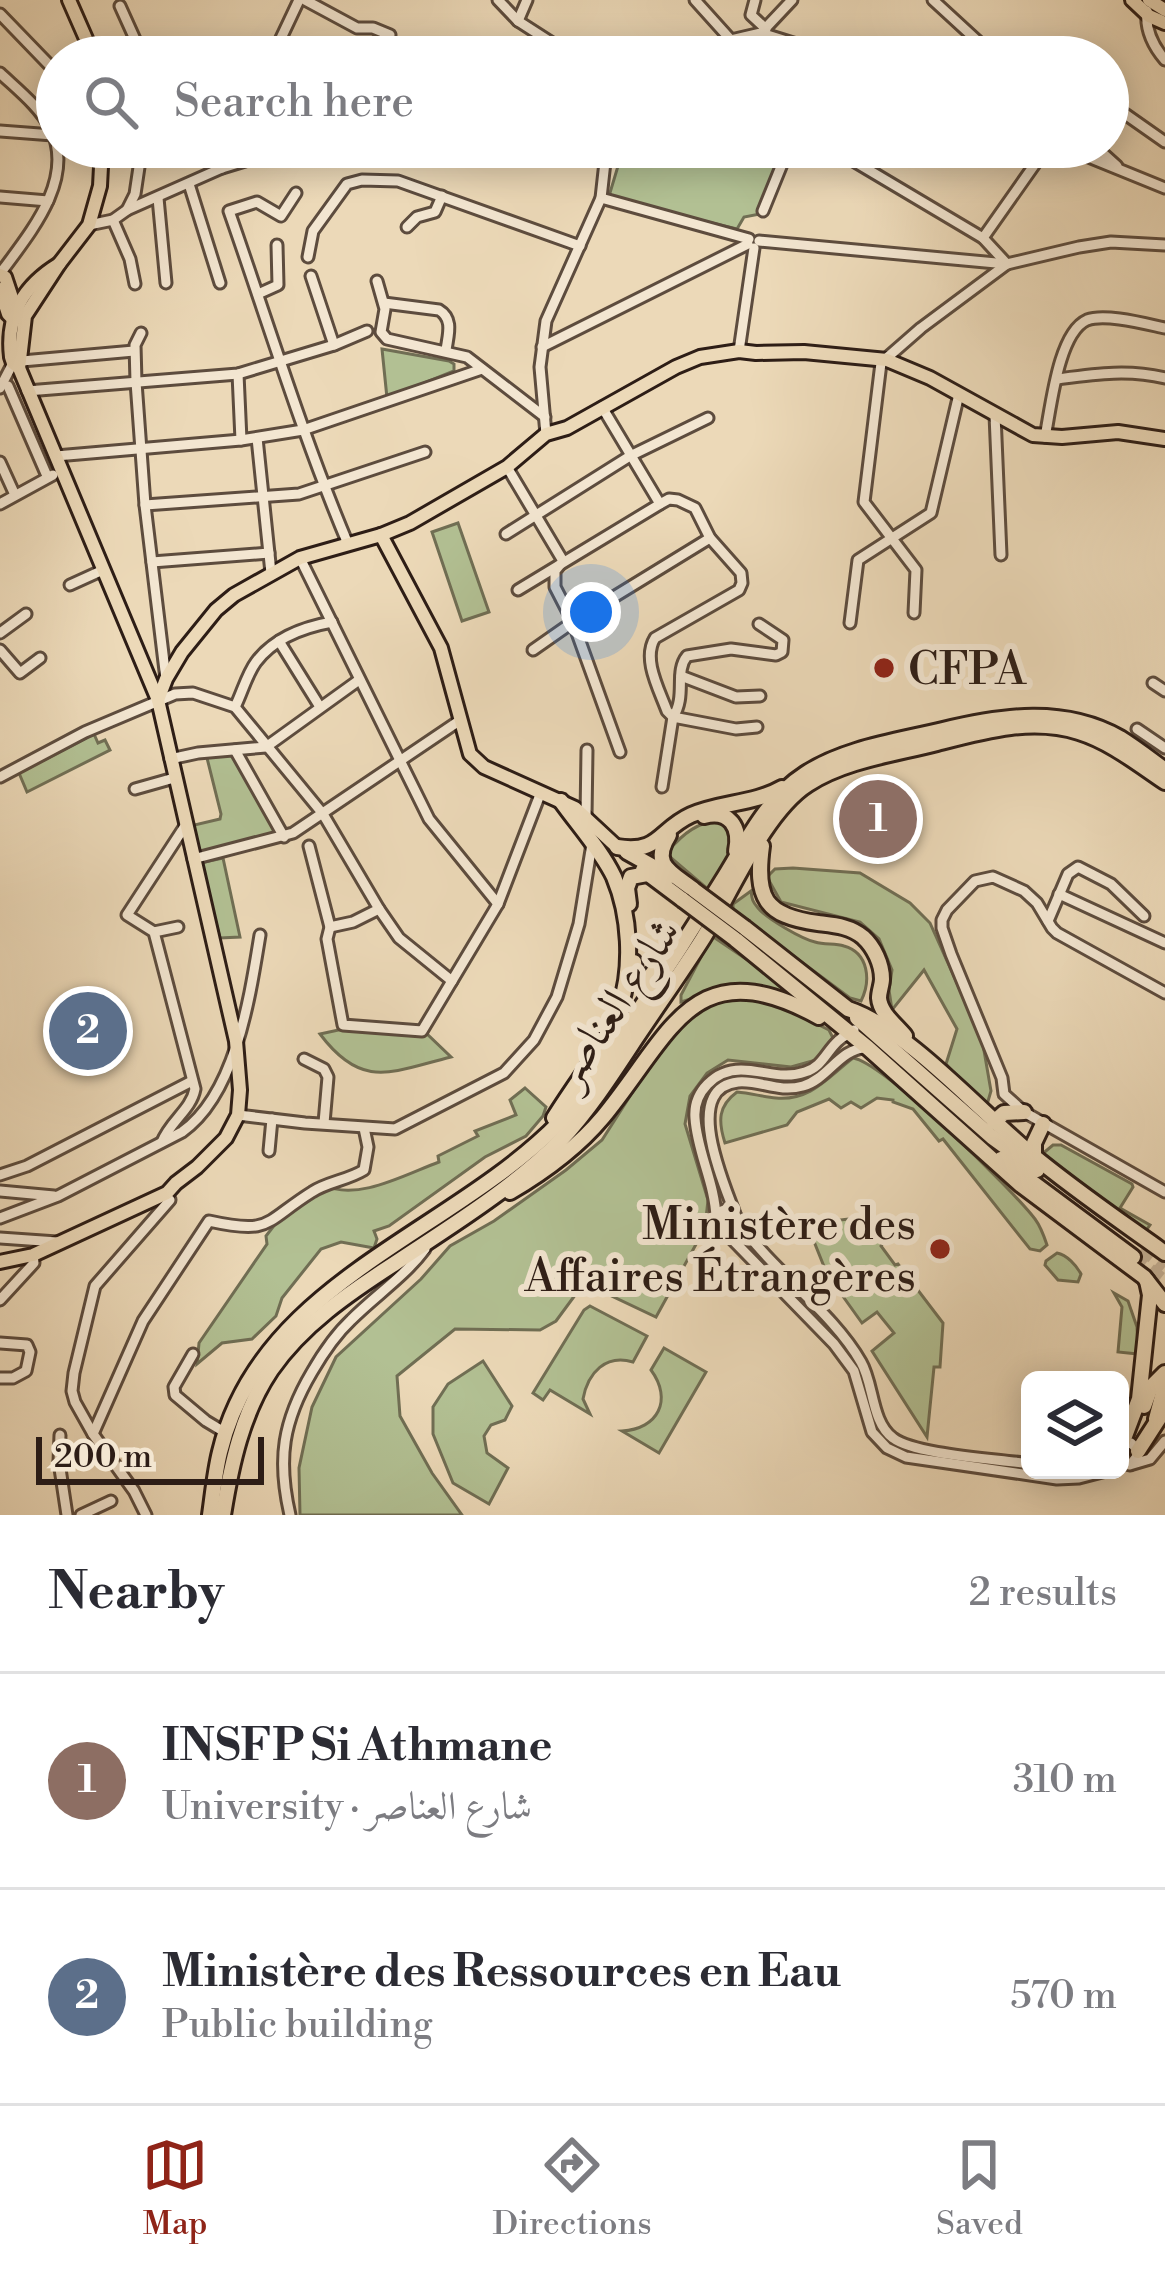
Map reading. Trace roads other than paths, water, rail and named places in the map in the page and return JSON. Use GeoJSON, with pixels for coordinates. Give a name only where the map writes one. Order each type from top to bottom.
{"type":"FeatureCollection","features":[{"type":"Feature","properties":{"kind":"highway"},"geometry":{"type":"LineString","coordinates":[[617,847],[637,850],[649,846],[687,816],[762,798],[822,764],[859,751],[993,718],[1059,717],[1096,727],[1119,737],[1165,770]]}},
{"type":"Feature","properties":{"kind":"highway","name":"شارع العناصر"},"geometry":{"type":"LineString","coordinates":[[223,1515],[236,1449],[271,1371],[319,1318],[511,1183],[561,1140],[701,942],[780,809],[806,785],[840,768],[985,730],[1049,726],[1080,732],[1111,746],[1165,782]]}},
{"type":"Feature","properties":{"kind":"highway"},"geometry":{"type":"LineString","coordinates":[[210,1515],[226,1433],[252,1377],[280,1336],[346,1278],[512,1165],[562,1119],[589,1086],[752,830],[796,781]]}},
{"type":"Feature","properties":{"kind":"highway"},"geometry":{"type":"LineString","coordinates":[[538,1143],[612,1024],[626,984],[626,925],[613,876],[551,796]]}},
{"type":"Feature","properties":{"kind":"highway"},"geometry":{"type":"LineString","coordinates":[[688,895],[660,860],[669,835],[699,817],[727,816],[739,837],[734,861]]}},
{"type":"Feature","properties":{"kind":"highway"},"geometry":{"type":"LineString","coordinates":[[763,834],[758,887],[772,906],[793,919],[844,926],[862,937],[877,955],[882,978],[878,1001],[887,1016],[923,1057],[1141,1260],[1164,1298],[1148,1313]]}},
{"type":"Feature","properties":{"kind":"highway"},"geometry":{"type":"LineString","coordinates":[[617,847],[647,874],[688,895]]}},
{"type":"Feature","properties":{"kind":"highway"},"geometry":{"type":"LineString","coordinates":[[617,847],[848,1009],[1141,1260],[1150,1295],[1129,1448]]}},
{"type":"Feature","properties":{"kind":"highway"},"geometry":{"type":"LineString","coordinates":[[647,874],[631,878],[627,888],[636,981],[648,980],[697,921]]}},
{"type":"Feature","properties":{"kind":"highway"},"geometry":{"type":"LineString","coordinates":[[740,934],[1021,1185],[1141,1260],[1165,1253]]}},
{"type":"Feature","properties":{"kind":"highway"},"geometry":{"type":"LineString","coordinates":[[475,1209],[526,1183],[579,1141],[614,1103],[656,1042],[705,998],[731,991],[765,993],[850,1034]]}},
{"type":"Feature","properties":{"kind":"highway"},"geometry":{"type":"LineString","coordinates":[[848,1009],[866,1015],[923,1057],[945,1095]]}},
{"type":"Feature","properties":{"kind":"highway"},"geometry":{"type":"LineString","coordinates":[[992,1121],[1004,1094]]}},
{"type":"Feature","properties":{"kind":"highway"},"geometry":{"type":"LineString","coordinates":[[992,1121],[1024,1112]]}},
{"type":"Feature","properties":{"kind":"highway"},"geometry":{"type":"LineString","coordinates":[[1034,1157],[1042,1124]]}},
{"type":"Feature","properties":{"kind":"highway"},"geometry":{"type":"LineString","coordinates":[[1129,1450],[1142,1412],[1165,1373]]}},
{"type":"Feature","properties":{"kind":"highway"},"geometry":{"type":"LineString","coordinates":[[1158,1386],[1161,1435]]}},
{"type":"Feature","properties":{"kind":"highway"},"geometry":{"type":"LineString","coordinates":[[1161,1435],[1165,1409]]}},
{"type":"Feature","properties":{"kind":"highway"},"geometry":{"type":"LineString","coordinates":[[1129,1452],[1161,1435]]}},
{"type":"Feature","properties":{"kind":"main road"},"geometry":{"type":"LineString","coordinates":[[69,0],[85,36]]}},
{"type":"Feature","properties":{"kind":"main road"},"geometry":{"type":"LineString","coordinates":[[1132,0],[1157,11]]}},
{"type":"Feature","properties":{"kind":"main road"},"geometry":{"type":"LineString","coordinates":[[19,317],[89,225],[101,168]]}},
{"type":"Feature","properties":{"kind":"main road"},"geometry":{"type":"LineString","coordinates":[[0,1262],[32,1256],[167,1193],[226,1138],[238,1115],[240,1090],[236,1042],[158,700],[21,373],[19,317],[31,284],[59,264]]}},
{"type":"Feature","properties":{"kind":"main road"},"geometry":{"type":"LineString","coordinates":[[1,279],[31,284]]}},
{"type":"Feature","properties":{"kind":"main road"},"geometry":{"type":"LineString","coordinates":[[1,279],[19,317]]}},
{"type":"Feature","properties":{"kind":"main road"},"geometry":{"type":"LineString","coordinates":[[158,700],[182,652],[216,610],[271,573],[300,558],[410,523],[507,467],[546,434],[567,428],[700,357],[739,351],[804,352],[886,360],[930,378],[1033,435],[1118,432],[1165,439]]}},
{"type":"Feature","properties":{"kind":"main road"},"geometry":{"type":"LineString","coordinates":[[381,535],[441,648],[470,754],[484,767],[551,796],[586,818],[617,847]]}},
{"type":"Feature","properties":{"kind":"street"},"geometry":{"type":"LineString","coordinates":[[283,36],[302,0],[357,28],[373,28],[390,36]]}},
{"type":"Feature","properties":{"kind":"street"},"geometry":{"type":"LineString","coordinates":[[497,0],[541,36]]}},
{"type":"Feature","properties":{"kind":"street"},"geometry":{"type":"LineString","coordinates":[[518,21],[527,0]]}},
{"type":"Feature","properties":{"kind":"street"},"geometry":{"type":"LineString","coordinates":[[695,0],[727,36]]}},
{"type":"Feature","properties":{"kind":"street"},"geometry":{"type":"LineString","coordinates":[[755,0],[751,15],[772,36]]}},
{"type":"Feature","properties":{"kind":"street"},"geometry":{"type":"LineString","coordinates":[[745,36],[763,31],[792,0]]}},
{"type":"Feature","properties":{"kind":"street"},"geometry":{"type":"LineString","coordinates":[[934,0],[973,36]]}},
{"type":"Feature","properties":{"kind":"street"},"geometry":{"type":"LineString","coordinates":[[120,6],[133,36]]}},
{"type":"Feature","properties":{"kind":"street"},"geometry":{"type":"LineString","coordinates":[[1157,11],[1147,28],[1165,60]]}},
{"type":"Feature","properties":{"kind":"street"},"geometry":{"type":"LineString","coordinates":[[0,14],[36,52]]}},
{"type":"Feature","properties":{"kind":"street"},"geometry":{"type":"LineString","coordinates":[[2,76],[36,109]]}},
{"type":"Feature","properties":{"kind":"street"},"geometry":{"type":"LineString","coordinates":[[1129,117],[1165,142]]}},
{"type":"Feature","properties":{"kind":"street"},"geometry":{"type":"LineString","coordinates":[[0,131],[36,134]]}},
{"type":"Feature","properties":{"kind":"street"},"geometry":{"type":"LineString","coordinates":[[1,279],[48,201],[56,168]]}},
{"type":"Feature","properties":{"kind":"street"},"geometry":{"type":"LineString","coordinates":[[127,210],[139,168]]}},
{"type":"Feature","properties":{"kind":"street"},"geometry":{"type":"LineString","coordinates":[[89,225],[113,220],[222,168]]}},
{"type":"Feature","properties":{"kind":"street"},"geometry":{"type":"LineString","coordinates":[[546,434],[540,367],[550,308],[601,198],[604,168]]}},
{"type":"Feature","properties":{"kind":"street"},"geometry":{"type":"LineString","coordinates":[[764,211],[781,168]]}},
{"type":"Feature","properties":{"kind":"street"},"geometry":{"type":"LineString","coordinates":[[869,168],[983,238],[1006,264]]}},
{"type":"Feature","properties":{"kind":"street"},"geometry":{"type":"LineString","coordinates":[[983,238],[1032,168]]}},
{"type":"Feature","properties":{"kind":"street"},"geometry":{"type":"LineString","coordinates":[[1113,168],[1165,188]]}},
{"type":"Feature","properties":{"kind":"street"},"geometry":{"type":"LineString","coordinates":[[1119,168],[1125,173]]}},
{"type":"Feature","properties":{"kind":"street"},"geometry":{"type":"LineString","coordinates":[[308,256],[313,231],[346,184],[362,180],[398,181],[580,245]]}},
{"type":"Feature","properties":{"kind":"street"},"geometry":{"type":"LineString","coordinates":[[189,184],[220,283]]}},
{"type":"Feature","properties":{"kind":"street"},"geometry":{"type":"LineString","coordinates":[[296,193],[281,216],[257,202],[229,211],[302,430],[348,544]]}},
{"type":"Feature","properties":{"kind":"street"},"geometry":{"type":"LineString","coordinates":[[406,227],[435,212],[442,196]]}},
{"type":"Feature","properties":{"kind":"street"},"geometry":{"type":"LineString","coordinates":[[0,197],[48,201]]}},
{"type":"Feature","properties":{"kind":"street"},"geometry":{"type":"LineString","coordinates":[[158,198],[166,283]]}},
{"type":"Feature","properties":{"kind":"street"},"geometry":{"type":"LineString","coordinates":[[601,198],[752,243],[1006,264],[1112,242],[1165,245]]}},
{"type":"Feature","properties":{"kind":"street"},"geometry":{"type":"LineString","coordinates":[[113,220],[135,284]]}},
{"type":"Feature","properties":{"kind":"street"},"geometry":{"type":"LineString","coordinates":[[542,347],[752,243]]}},
{"type":"Feature","properties":{"kind":"street"},"geometry":{"type":"LineString","coordinates":[[739,351],[752,243]]}},
{"type":"Feature","properties":{"kind":"street"},"geometry":{"type":"LineString","coordinates":[[258,294],[278,285],[277,245]]}},
{"type":"Feature","properties":{"kind":"street"},"geometry":{"type":"LineString","coordinates":[[914,613],[916,570],[864,502],[879,367],[921,328],[1006,264]]}},
{"type":"Feature","properties":{"kind":"street"},"geometry":{"type":"LineString","coordinates":[[310,276],[334,345]]}},
{"type":"Feature","properties":{"kind":"street"},"geometry":{"type":"LineString","coordinates":[[376,281],[384,303],[381,332],[387,339],[467,357],[545,417]]}},
{"type":"Feature","properties":{"kind":"street"},"geometry":{"type":"LineString","coordinates":[[384,303],[444,313],[449,322],[446,350]]}},
{"type":"Feature","properties":{"kind":"street"},"geometry":{"type":"LineString","coordinates":[[1045,437],[1067,344],[1084,321],[1127,320],[1165,328]]}},
{"type":"Feature","properties":{"kind":"street"},"geometry":{"type":"LineString","coordinates":[[3,388],[21,373],[136,382],[238,374],[367,331]]}},
{"type":"Feature","properties":{"kind":"street"},"geometry":{"type":"LineString","coordinates":[[141,333],[134,351],[140,447],[166,679]]}},
{"type":"Feature","properties":{"kind":"street"},"geometry":{"type":"LineString","coordinates":[[3,388],[21,373],[134,351]]}},
{"type":"Feature","properties":{"kind":"street"},"geometry":{"type":"LineString","coordinates":[[56,456],[302,430],[482,368]]}},
{"type":"Feature","properties":{"kind":"street"},"geometry":{"type":"LineString","coordinates":[[1057,379],[1113,371],[1165,378]]}},
{"type":"Feature","properties":{"kind":"street"},"geometry":{"type":"LineString","coordinates":[[238,374],[241,440]]}},
{"type":"Feature","properties":{"kind":"street"},"geometry":{"type":"LineString","coordinates":[[3,388],[47,476]]}},
{"type":"Feature","properties":{"kind":"street"},"geometry":{"type":"LineString","coordinates":[[850,623],[858,560],[931,513],[959,394]]}},
{"type":"Feature","properties":{"kind":"street"},"geometry":{"type":"LineString","coordinates":[[602,407],[660,504]]}},
{"type":"Feature","properties":{"kind":"street"},"geometry":{"type":"LineString","coordinates":[[995,415],[1001,555]]}},
{"type":"Feature","properties":{"kind":"street"},"geometry":{"type":"LineString","coordinates":[[506,534],[630,456],[708,418]]}},
{"type":"Feature","properties":{"kind":"street"},"geometry":{"type":"LineString","coordinates":[[257,438],[271,573]]}},
{"type":"Feature","properties":{"kind":"street"},"geometry":{"type":"LineString","coordinates":[[145,505],[299,494],[425,452]]}},
{"type":"Feature","properties":{"kind":"street"},"geometry":{"type":"LineString","coordinates":[[0,462],[15,495]]}},
{"type":"Feature","properties":{"kind":"street"},"geometry":{"type":"LineString","coordinates":[[507,467],[563,561]]}},
{"type":"Feature","properties":{"kind":"street"},"geometry":{"type":"LineString","coordinates":[[0,504],[47,476],[64,473]]}},
{"type":"Feature","properties":{"kind":"street"},"geometry":{"type":"LineString","coordinates":[[518,590],[669,499],[694,508],[710,538],[741,573],[740,590],[655,638],[648,655],[673,717],[736,729],[757,727]]}},
{"type":"Feature","properties":{"kind":"street"},"geometry":{"type":"LineString","coordinates":[[533,650],[710,538]]}},
{"type":"Feature","properties":{"kind":"street"},"geometry":{"type":"LineString","coordinates":[[152,562],[269,553]]}},
{"type":"Feature","properties":{"kind":"street"},"geometry":{"type":"LineString","coordinates":[[300,558],[438,834],[498,904]]}},
{"type":"Feature","properties":{"kind":"street"},"geometry":{"type":"LineString","coordinates":[[563,561],[555,571],[555,587],[573,622],[620,752]]}},
{"type":"Feature","properties":{"kind":"street"},"geometry":{"type":"LineString","coordinates":[[70,585],[103,570]]}},
{"type":"Feature","properties":{"kind":"street"},"geometry":{"type":"LineString","coordinates":[[0,633],[26,614]]}},
{"type":"Feature","properties":{"kind":"street"},"geometry":{"type":"LineString","coordinates":[[236,707],[255,663],[279,641],[308,626],[332,622]]}},
{"type":"Feature","properties":{"kind":"street"},"geometry":{"type":"LineString","coordinates":[[662,788],[673,717],[681,700],[682,661],[699,652],[731,649],[782,652],[783,640],[759,624]]}},
{"type":"Feature","properties":{"kind":"street"},"geometry":{"type":"LineString","coordinates":[[279,641],[320,707]]}},
{"type":"Feature","properties":{"kind":"street"},"geometry":{"type":"LineString","coordinates":[[0,650],[20,673],[40,658]]}},
{"type":"Feature","properties":{"kind":"street"},"geometry":{"type":"LineString","coordinates":[[681,676],[736,697],[760,696]]}},
{"type":"Feature","properties":{"kind":"street"},"geometry":{"type":"LineString","coordinates":[[170,759],[266,746],[359,680]]}},
{"type":"Feature","properties":{"kind":"street"},"geometry":{"type":"LineString","coordinates":[[1153,683],[1165,691]]}},
{"type":"Feature","properties":{"kind":"street"},"geometry":{"type":"LineString","coordinates":[[0,777],[85,732],[175,694],[193,693],[236,707],[323,814],[399,938],[452,981]]}},
{"type":"Feature","properties":{"kind":"street"},"geometry":{"type":"LineString","coordinates":[[193,859],[284,837],[459,721]]}},
{"type":"Feature","properties":{"kind":"street"},"geometry":{"type":"LineString","coordinates":[[1137,729],[1165,748]]}},
{"type":"Feature","properties":{"kind":"street"},"geometry":{"type":"LineString","coordinates":[[235,750],[284,837]]}},
{"type":"Feature","properties":{"kind":"street"},"geometry":{"type":"LineString","coordinates":[[586,818],[587,750]]}},
{"type":"Feature","properties":{"kind":"street"},"geometry":{"type":"LineString","coordinates":[[135,789],[175,778]]}},
{"type":"Feature","properties":{"kind":"street"},"geometry":{"type":"LineString","coordinates":[[309,846],[330,927],[327,939],[343,1025],[422,1031],[498,904],[551,796]]}},
{"type":"Feature","properties":{"kind":"street"},"geometry":{"type":"LineString","coordinates":[[162,1142],[195,1089],[154,932],[127,915],[185,826]]}},
{"type":"Feature","properties":{"kind":"street"},"geometry":{"type":"LineString","coordinates":[[238,1115],[395,1129],[504,1073],[534,1040],[557,997],[585,895],[592,844]]}},
{"type":"Feature","properties":{"kind":"street"},"geometry":{"type":"LineString","coordinates":[[1048,921],[1070,870],[1083,868],[1111,884],[1144,916]]}},
{"type":"Feature","properties":{"kind":"street"},"geometry":{"type":"LineString","coordinates":[[1165,993],[1057,933],[1024,891],[993,877],[975,881],[942,920],[1004,1094],[1042,1124],[1165,1192]]}},
{"type":"Feature","properties":{"kind":"street"},"geometry":{"type":"LineString","coordinates":[[1059,894],[1165,943]]}},
{"type":"Feature","properties":{"kind":"street"},"geometry":{"type":"LineString","coordinates":[[330,927],[379,909]]}},
{"type":"Feature","properties":{"kind":"street"},"geometry":{"type":"LineString","coordinates":[[154,932],[178,927]]}},
{"type":"Feature","properties":{"kind":"street"},"geometry":{"type":"LineString","coordinates":[[0,1218],[58,1196],[199,1118],[217,1093],[236,1042],[260,935]]}},
{"type":"Feature","properties":{"kind":"street"},"geometry":{"type":"LineString","coordinates":[[863,1024],[838,1041],[814,1069],[776,1076],[733,1071],[708,1083],[699,1094],[695,1118],[718,1228],[734,1238],[845,1358],[854,1371],[872,1432],[886,1448],[907,1457],[1021,1474]]}},
{"type":"Feature","properties":{"kind":"street"},"geometry":{"type":"LineString","coordinates":[[868,1048],[852,1050],[818,1081],[796,1088],[734,1082],[716,1092],[708,1109],[709,1129],[736,1217],[858,1356],[870,1379],[881,1424],[892,1438],[915,1448],[1021,1463]]}},
{"type":"Feature","properties":{"kind":"street"},"geometry":{"type":"LineString","coordinates":[[304,1059],[324,1069],[328,1077],[323,1123]]}},
{"type":"Feature","properties":{"kind":"street"},"geometry":{"type":"LineString","coordinates":[[0,1175],[27,1166],[192,1082]]}},
{"type":"Feature","properties":{"kind":"street"},"geometry":{"type":"LineString","coordinates":[[269,1151],[272,1118]]}},
{"type":"Feature","properties":{"kind":"street"},"geometry":{"type":"LineString","coordinates":[[93,1434],[143,1322],[209,1221],[261,1227],[315,1189],[364,1170],[368,1147],[364,1127]]}},
{"type":"Feature","properties":{"kind":"street"},"geometry":{"type":"LineString","coordinates":[[0,1191],[58,1196]]}},
{"type":"Feature","properties":{"kind":"street"},"geometry":{"type":"LineString","coordinates":[[146,1515],[104,1453],[72,1391],[95,1286],[170,1200]]}},
{"type":"Feature","properties":{"kind":"street"},"geometry":{"type":"LineString","coordinates":[[716,1218],[726,1210],[736,1217]]}},
{"type":"Feature","properties":{"kind":"street"},"geometry":{"type":"LineString","coordinates":[[725,1232],[734,1229],[736,1217]]}},
{"type":"Feature","properties":{"kind":"street"},"geometry":{"type":"LineString","coordinates":[[290,1515],[283,1449],[286,1425],[304,1385],[341,1330],[404,1276],[434,1237]]}},
{"type":"Feature","properties":{"kind":"street"},"geometry":{"type":"LineString","coordinates":[[0,1238],[63,1242]]}},
{"type":"Feature","properties":{"kind":"street"},"geometry":{"type":"LineString","coordinates":[[0,1300],[34,1263],[32,1256]]}},
{"type":"Feature","properties":{"kind":"street"},"geometry":{"type":"LineString","coordinates":[[0,1343],[27,1345],[30,1352],[26,1371],[0,1378]]}},
{"type":"Feature","properties":{"kind":"street"},"geometry":{"type":"LineString","coordinates":[[193,1354],[174,1387],[175,1395],[226,1433]]}},
{"type":"Feature","properties":{"kind":"street"},"geometry":{"type":"LineString","coordinates":[[60,1435],[59,1462],[68,1515]]}},
{"type":"Feature","properties":{"kind":"street"},"geometry":{"type":"LineString","coordinates":[[59,1462],[104,1453]]}},
{"type":"Feature","properties":{"kind":"street"},"geometry":{"type":"LineString","coordinates":[[81,1515],[111,1502]]}},
{"type":"Feature","properties":{"kind":"tunnel"},"geometry":{"type":"LineString","coordinates":[[1142,1248],[1165,1267]]}},
{"type":"Feature","properties":{"kind":"tunnel"},"geometry":{"type":"LineString","coordinates":[[1133,1257],[1165,1282]]}},
{"type":"Feature","properties":{"kind":"place","name":"CFPA"},"geometry":{"type":"Point","coordinates":[884,668]}},
{"type":"Feature","properties":{"kind":"place","name":"INSFP Si Athmane"},"geometry":{"type":"Point","coordinates":[878,819]}},
{"type":"Feature","properties":{"kind":"place","name":"Ministère des Ressources en Eau"},"geometry":{"type":"Point","coordinates":[88,1031]}},
{"type":"Feature","properties":{"kind":"place","name":"Ministère des Affaires Étrangères"},"geometry":{"type":"Point","coordinates":[940,1249]}}]}
